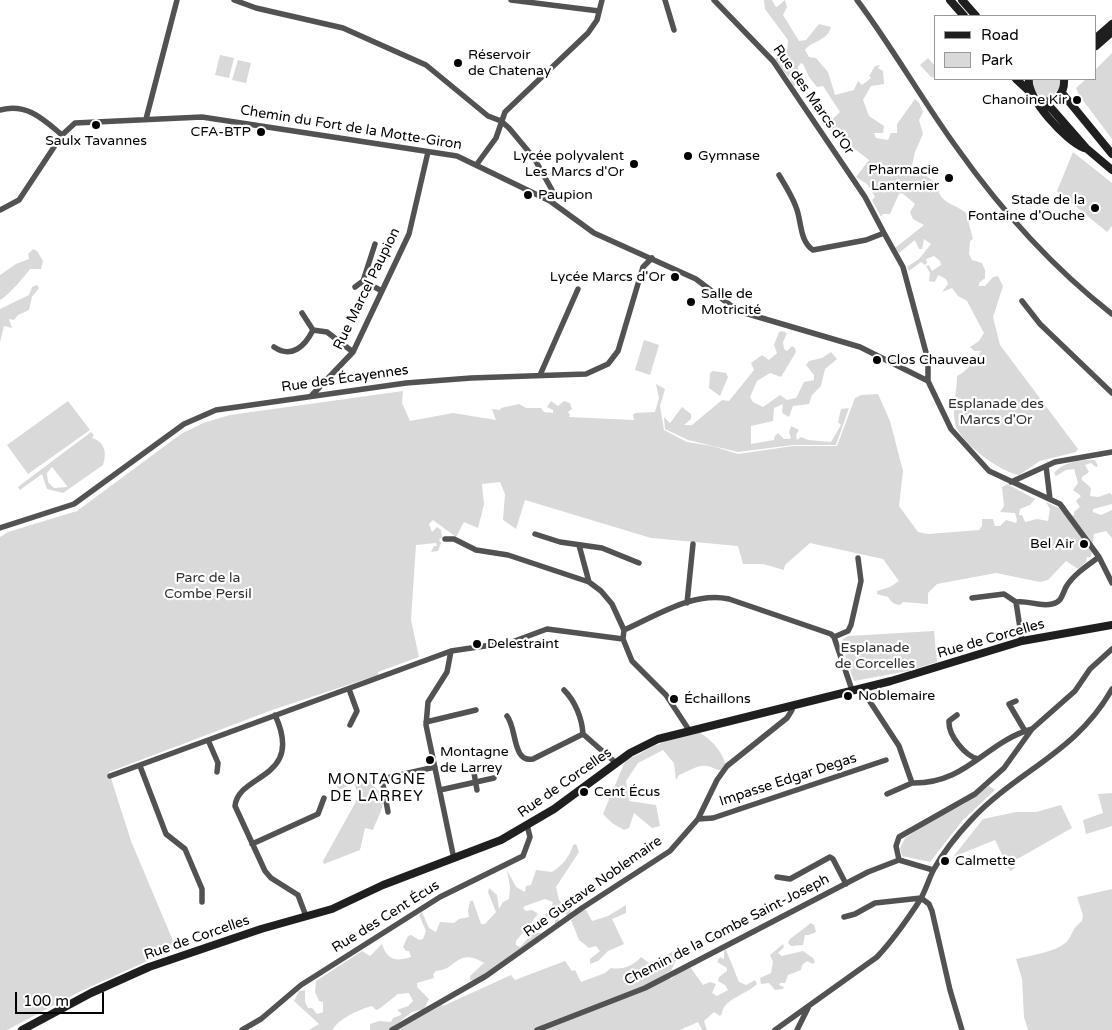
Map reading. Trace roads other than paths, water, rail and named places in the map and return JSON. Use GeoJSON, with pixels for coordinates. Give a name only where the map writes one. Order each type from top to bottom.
{"type":"FeatureCollection","features":[{"type":"Feature","properties":{"kind":"main road"},"geometry":{"type":"LineString","coordinates":[[950,0],[963,15]]}},
{"type":"Feature","properties":{"kind":"main road"},"geometry":{"type":"LineString","coordinates":[[962,0],[975,15]]}},
{"type":"Feature","properties":{"kind":"main road"},"geometry":{"type":"LineString","coordinates":[[1097,37],[1112,24]]}},
{"type":"Feature","properties":{"kind":"main road"},"geometry":{"type":"LineString","coordinates":[[1097,45],[1112,32]]}},
{"type":"Feature","properties":{"kind":"main road"},"geometry":{"type":"LineString","coordinates":[[1017,80],[1040,101],[1051,108],[1086,148],[1112,170]]}},
{"type":"Feature","properties":{"kind":"main road"},"geometry":{"type":"LineString","coordinates":[[1028,80],[1029,91]]}},
{"type":"Feature","properties":{"kind":"main road"},"geometry":{"type":"LineString","coordinates":[[1040,101],[1054,100],[1062,93],[1064,80]]}},
{"type":"Feature","properties":{"kind":"main road"},"geometry":{"type":"LineString","coordinates":[[1062,93],[1112,154]]}},
{"type":"Feature","properties":{"kind":"main road","name":"Rue de Corcelles"},"geometry":{"type":"LineString","coordinates":[[22,1030],[91,993],[149,967],[244,934],[341,905],[383,885],[501,840],[554,809],[616,762],[650,743],[689,730],[747,718],[941,667],[1022,640],[1112,625]]}},
{"type":"Feature","properties":{"kind":"street"},"geometry":{"type":"LineString","coordinates":[[146,119],[177,0]]}},
{"type":"Feature","properties":{"kind":"street"},"geometry":{"type":"LineString","coordinates":[[234,0],[256,8],[343,28],[426,65],[488,116],[501,121],[534,158],[552,190],[550,201]]}},
{"type":"Feature","properties":{"kind":"street"},"geometry":{"type":"LineString","coordinates":[[511,0],[599,10]]}},
{"type":"Feature","properties":{"kind":"street"},"geometry":{"type":"LineString","coordinates":[[477,164],[496,138],[505,112],[588,32],[597,20],[602,0]]}},
{"type":"Feature","properties":{"kind":"street"},"geometry":{"type":"LineString","coordinates":[[665,0],[674,30]]}},
{"type":"Feature","properties":{"kind":"street","name":"Rue des Marcs d'Or"},"geometry":{"type":"LineString","coordinates":[[714,0],[773,61],[865,197],[903,267],[928,360],[928,381],[951,429],[989,471],[1050,499],[1066,512],[1099,557],[1112,583]]}},
{"type":"Feature","properties":{"kind":"street"},"geometry":{"type":"LineString","coordinates":[[857,0],[958,149],[1014,220],[1056,266],[1112,314]]}},
{"type":"Feature","properties":{"kind":"street"},"geometry":{"type":"LineString","coordinates":[[0,110],[20,108],[30,110],[62,135]]}},
{"type":"Feature","properties":{"kind":"street","name":"Chemin du Fort de la Motte-Giron"},"geometry":{"type":"LineString","coordinates":[[0,210],[19,200],[62,135],[75,123],[202,117],[457,156],[477,164],[550,201],[594,233],[703,283],[738,311],[860,347],[928,381]]}},
{"type":"Feature","properties":{"kind":"street","name":"Rue Marcel Paupion"},"geometry":{"type":"LineString","coordinates":[[312,395],[353,352],[409,234],[428,152]]}},
{"type":"Feature","properties":{"kind":"street"},"geometry":{"type":"LineString","coordinates":[[780,175],[796,207],[802,237],[806,245],[813,250],[866,240],[884,232]]}},
{"type":"Feature","properties":{"kind":"street"},"geometry":{"type":"LineString","coordinates":[[355,287],[363,281],[375,244]]}},
{"type":"Feature","properties":{"kind":"street","name":"Rue des Écayennes"},"geometry":{"type":"LineString","coordinates":[[0,528],[74,504],[184,424],[216,410],[406,383],[586,374],[608,364],[618,351],[644,267],[652,258]]}},
{"type":"Feature","properties":{"kind":"street"},"geometry":{"type":"LineString","coordinates":[[363,281],[382,291]]}},
{"type":"Feature","properties":{"kind":"street"},"geometry":{"type":"LineString","coordinates":[[540,375],[578,289]]}},
{"type":"Feature","properties":{"kind":"street"},"geometry":{"type":"LineString","coordinates":[[1022,301],[1040,324],[1112,393]]}},
{"type":"Feature","properties":{"kind":"street"},"geometry":{"type":"LineString","coordinates":[[302,313],[313,330],[327,332],[353,352]]}},
{"type":"Feature","properties":{"kind":"street"},"geometry":{"type":"LineString","coordinates":[[274,347],[287,353],[295,351],[303,347],[313,330]]}},
{"type":"Feature","properties":{"kind":"street"},"geometry":{"type":"LineString","coordinates":[[1011,482],[1046,466],[1086,455],[1112,452]]}},
{"type":"Feature","properties":{"kind":"street"},"geometry":{"type":"LineString","coordinates":[[1046,466],[1050,499]]}},
{"type":"Feature","properties":{"kind":"street"},"geometry":{"type":"LineString","coordinates":[[535,534],[579,545],[602,548],[639,562]]}},
{"type":"Feature","properties":{"kind":"street"},"geometry":{"type":"LineString","coordinates":[[445,539],[454,539],[476,550],[508,555],[589,582],[609,600],[624,630],[623,639],[635,665],[666,695],[689,730]]}},
{"type":"Feature","properties":{"kind":"street"},"geometry":{"type":"LineString","coordinates":[[686,602],[693,544]]}},
{"type":"Feature","properties":{"kind":"street"},"geometry":{"type":"LineString","coordinates":[[579,545],[589,582]]}},
{"type":"Feature","properties":{"kind":"street"},"geometry":{"type":"LineString","coordinates":[[972,598],[1004,594],[1016,602],[1043,605],[1056,603],[1062,597],[1067,585],[1087,565],[1099,557]]}},
{"type":"Feature","properties":{"kind":"street"},"geometry":{"type":"LineString","coordinates":[[624,630],[686,602],[708,597],[729,599],[834,637],[848,631],[851,625],[861,581],[858,558]]}},
{"type":"Feature","properties":{"kind":"street"},"geometry":{"type":"LineString","coordinates":[[1016,602],[1022,640]]}},
{"type":"Feature","properties":{"kind":"street"},"geometry":{"type":"LineString","coordinates":[[110,776],[275,715],[349,690],[451,651],[512,642],[548,629],[623,639]]}},
{"type":"Feature","properties":{"kind":"street"},"geometry":{"type":"LineString","coordinates":[[834,637],[852,690]]}},
{"type":"Feature","properties":{"kind":"street"},"geometry":{"type":"LineString","coordinates":[[934,870],[899,860],[896,846],[899,837],[975,794],[1004,768],[1032,729],[1075,691],[1090,669],[1112,648]]}},
{"type":"Feature","properties":{"kind":"street"},"geometry":{"type":"LineString","coordinates":[[451,651],[448,672],[428,702],[426,722],[454,859]]}},
{"type":"Feature","properties":{"kind":"street"},"geometry":{"type":"LineString","coordinates":[[861,688],[899,746],[912,783]]}},
{"type":"Feature","properties":{"kind":"street"},"geometry":{"type":"LineString","coordinates":[[349,690],[357,711],[350,725]]}},
{"type":"Feature","properties":{"kind":"street"},"geometry":{"type":"LineString","coordinates":[[564,690],[571,697],[582,723],[583,734],[616,762]]}},
{"type":"Feature","properties":{"kind":"street"},"geometry":{"type":"LineString","coordinates":[[775,1030],[808,1008],[876,957],[890,942],[921,898],[934,870],[954,839],[1000,792],[1066,745],[1093,717],[1112,690]]}},
{"type":"Feature","properties":{"kind":"street"},"geometry":{"type":"LineString","coordinates":[[1016,701],[1006,705],[1025,731]]}},
{"type":"Feature","properties":{"kind":"street","name":"Rue Gustave Noblemaire"},"geometry":{"type":"LineString","coordinates":[[392,1030],[491,972],[582,908],[663,856],[698,819],[721,773],[733,760],[787,718],[792,710],[791,705]]}},
{"type":"Feature","properties":{"kind":"street"},"geometry":{"type":"LineString","coordinates":[[426,722],[476,710]]}},
{"type":"Feature","properties":{"kind":"street"},"geometry":{"type":"LineString","coordinates":[[275,715],[283,734],[278,761],[270,771],[240,793],[235,803],[236,810],[268,875],[298,896],[306,916]]}},
{"type":"Feature","properties":{"kind":"street"},"geometry":{"type":"LineString","coordinates":[[957,715],[949,721],[950,730],[967,753],[978,759]]}},
{"type":"Feature","properties":{"kind":"street"},"geometry":{"type":"LineString","coordinates":[[507,716],[513,723],[519,753],[525,759],[533,759],[583,734]]}},
{"type":"Feature","properties":{"kind":"street"},"geometry":{"type":"LineString","coordinates":[[887,794],[912,783],[935,782],[945,779],[1025,731],[1032,729]]}},
{"type":"Feature","properties":{"kind":"street"},"geometry":{"type":"LineString","coordinates":[[208,740],[218,762],[217,772]]}},
{"type":"Feature","properties":{"kind":"street","name":"Impasse Edgar Degas"},"geometry":{"type":"LineString","coordinates":[[698,819],[713,818],[886,760]]}},
{"type":"Feature","properties":{"kind":"street"},"geometry":{"type":"LineString","coordinates":[[140,766],[166,834],[185,849],[202,889],[202,902]]}},
{"type":"Feature","properties":{"kind":"street"},"geometry":{"type":"LineString","coordinates":[[388,812],[382,779],[435,768]]}},
{"type":"Feature","properties":{"kind":"street"},"geometry":{"type":"LineString","coordinates":[[474,773],[477,790]]}},
{"type":"Feature","properties":{"kind":"street"},"geometry":{"type":"LineString","coordinates":[[440,790],[494,778]]}},
{"type":"Feature","properties":{"kind":"street"},"geometry":{"type":"LineString","coordinates":[[252,844],[318,814],[324,798]]}},
{"type":"Feature","properties":{"kind":"street","name":"Rue des Cent Écus"},"geometry":{"type":"LineString","coordinates":[[242,1030],[261,1019],[301,985],[440,897],[523,856],[530,837],[527,825]]}},
{"type":"Feature","properties":{"kind":"street"},"geometry":{"type":"LineString","coordinates":[[777,877],[790,879],[830,857],[833,859],[846,884]]}},
{"type":"Feature","properties":{"kind":"street","name":"Chemin de la Combe Saint-Joseph"},"geometry":{"type":"LineString","coordinates":[[537,1030],[645,988],[883,865],[899,860]]}},
{"type":"Feature","properties":{"kind":"street"},"geometry":{"type":"LineString","coordinates":[[844,917],[855,914],[875,903],[921,898]]}},
{"type":"Feature","properties":{"kind":"street"},"geometry":{"type":"LineString","coordinates":[[921,898],[932,911],[950,990],[962,1030]]}},
{"type":"Feature","properties":{"kind":"street"},"geometry":{"type":"LineString","coordinates":[[797,1030],[808,1008]]}},
{"type":"Feature","properties":{"kind":"place","name":"Réservoir de Chatenay"},"geometry":{"type":"Point","coordinates":[458,63]}},
{"type":"Feature","properties":{"kind":"place","name":"Chanoine Kir"},"geometry":{"type":"Point","coordinates":[1077,100]}},
{"type":"Feature","properties":{"kind":"place","name":"Saulx Tavannes"},"geometry":{"type":"Point","coordinates":[96,125]}},
{"type":"Feature","properties":{"kind":"place","name":"CFA-BTP"},"geometry":{"type":"Point","coordinates":[261,132]}},
{"type":"Feature","properties":{"kind":"place","name":"Gymnase"},"geometry":{"type":"Point","coordinates":[688,156]}},
{"type":"Feature","properties":{"kind":"place","name":"Lycée polyvalent Les Marcs d'Or"},"geometry":{"type":"Point","coordinates":[634,164]}},
{"type":"Feature","properties":{"kind":"place","name":"Pharmacie Lanternier"},"geometry":{"type":"Point","coordinates":[949,178]}},
{"type":"Feature","properties":{"kind":"place","name":"Paupion"},"geometry":{"type":"Point","coordinates":[528,195]}},
{"type":"Feature","properties":{"kind":"place","name":"Stade de la Fontaine d'Ouche"},"geometry":{"type":"Point","coordinates":[1095,208]}},
{"type":"Feature","properties":{"kind":"place","name":"Lycée Marcs d'Or"},"geometry":{"type":"Point","coordinates":[675,277]}},
{"type":"Feature","properties":{"kind":"place","name":"Salle de Motricité"},"geometry":{"type":"Point","coordinates":[691,302]}},
{"type":"Feature","properties":{"kind":"place","name":"Clos Chauveau"},"geometry":{"type":"Point","coordinates":[877,360]}},
{"type":"Feature","properties":{"kind":"place","name":"Bel Air"},"geometry":{"type":"Point","coordinates":[1084,544]}},
{"type":"Feature","properties":{"kind":"place","name":"Delestraint"},"geometry":{"type":"Point","coordinates":[477,644]}},
{"type":"Feature","properties":{"kind":"place","name":"Noblemaire"},"geometry":{"type":"Point","coordinates":[848,696]}},
{"type":"Feature","properties":{"kind":"place","name":"Échaillons"},"geometry":{"type":"Point","coordinates":[674,699]}},
{"type":"Feature","properties":{"kind":"place","name":"Montagne de Larrey"},"geometry":{"type":"Point","coordinates":[430,760]}},
{"type":"Feature","properties":{"kind":"place","name":"Cent Écus"},"geometry":{"type":"Point","coordinates":[584,792]}},
{"type":"Feature","properties":{"kind":"place","name":"Calmette"},"geometry":{"type":"Point","coordinates":[945,861]}},
{"type":"Feature","properties":{"kind":"district","name":"MONTAGNE DE LARREY"},"geometry":{"type":"Point","coordinates":[377,788]}},
{"type":"Feature","properties":{"kind":"park label","name":"Esplanade des Marcs d'Or"},"geometry":{"type":"Point","coordinates":[996,412]}},
{"type":"Feature","properties":{"kind":"park label","name":"Parc de la Combe Persil"},"geometry":{"type":"Point","coordinates":[208,586]}},
{"type":"Feature","properties":{"kind":"park label","name":"Esplanade de Corcelles"},"geometry":{"type":"Point","coordinates":[875,656]}}]}
